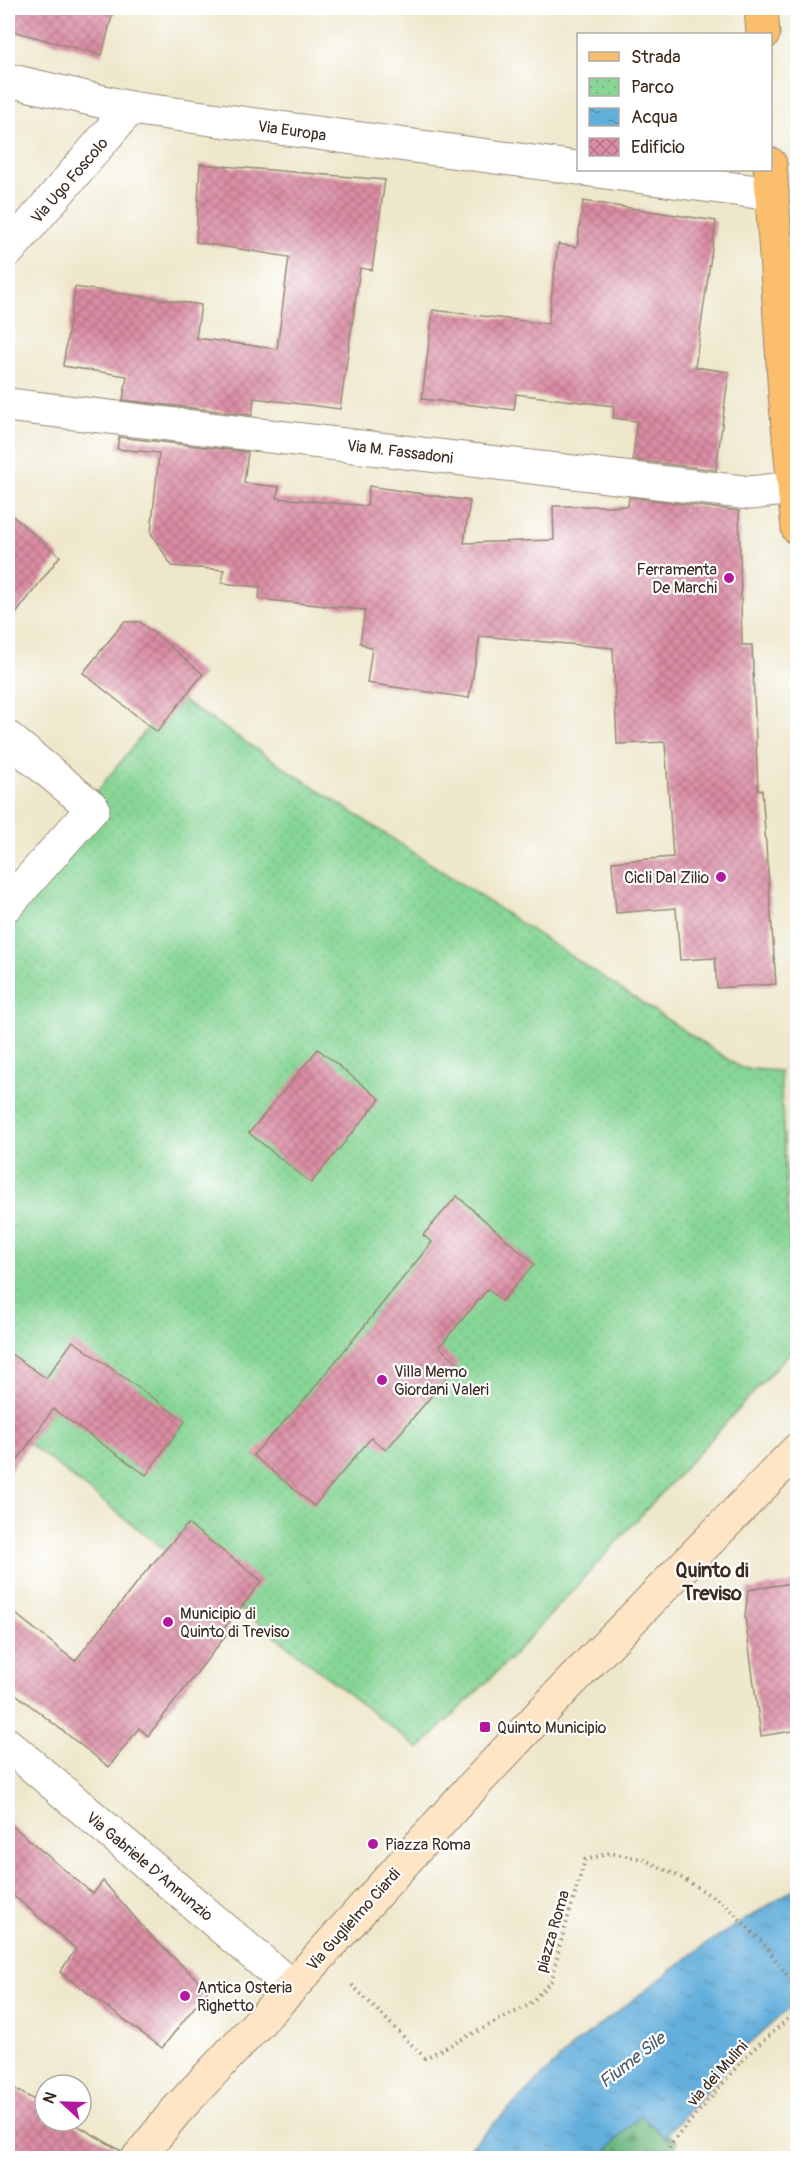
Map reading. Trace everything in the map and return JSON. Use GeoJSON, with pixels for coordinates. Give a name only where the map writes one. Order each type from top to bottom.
{"type":"FeatureCollection","features":[{"type":"Feature","properties":{"kind":"main road"},"geometry":{"type":"LineString","coordinates":[[761,8],[763,33]]}},
{"type":"Feature","properties":{"kind":"main road"},"geometry":{"type":"LineString","coordinates":[[771,179],[791,393],[793,488],[798,529]]}},
{"type":"Feature","properties":{"kind":"main road","name":"Via Guglielmo Ciardi"},"geometry":{"type":"LineString","coordinates":[[138,2158],[176,2110],[292,1987],[493,1765],[798,1449]]}},
{"type":"Feature","properties":{"kind":"street","name":"Via Europa"},"geometry":{"type":"LineString","coordinates":[[8,80],[130,108],[577,168]]}},
{"type":"Feature","properties":{"kind":"street","name":"Via Ugo Foscolo"},"geometry":{"type":"LineString","coordinates":[[8,251],[130,108]]}},
{"type":"Feature","properties":{"kind":"street"},"geometry":{"type":"LineString","coordinates":[[610,171],[771,179]]}},
{"type":"Feature","properties":{"kind":"street","name":"Via M. Fassadoni"},"geometry":{"type":"LineString","coordinates":[[8,405],[750,493],[793,488]]}},
{"type":"Feature","properties":{"kind":"street"},"geometry":{"type":"LineString","coordinates":[[8,738],[93,808],[8,904]]}},
{"type":"Feature","properties":{"kind":"street","name":"Via Gabriele D'Annunzio"},"geometry":{"type":"LineString","coordinates":[[8,1744],[292,1987]]}},
{"type":"Feature","properties":{"kind":"path","name":"piazza Roma"},"geometry":{"type":"LineString","coordinates":[[322,1954],[425,2058],[530,2005],[552,1980],[585,1860],[610,1853],[644,1859],[684,1879],[726,1905],[764,1944],[798,1990]]}},
{"type":"Feature","properties":{"kind":"path","name":"via dei Mulini"},"geometry":{"type":"LineString","coordinates":[[662,2158],[675,2139],[749,2053],[798,2010]]}},
{"type":"Feature","properties":{"kind":"green space"},"geometry":{"type":"Polygon","coordinates":[[[174,695],[741,1068],[780,1071],[795,1347],[509,1660],[419,1749],[8,1427],[8,903],[174,695]]]}},
{"type":"Feature","properties":{"kind":"green space"},"geometry":{"type":"Polygon","coordinates":[[[640,2115],[678,2141],[671,2158],[600,2158],[640,2115]]]}},
{"type":"Feature","properties":{"kind":"water","name":"Fiume Sile"},"geometry":{"type":"Polygon","coordinates":[[[797,1887],[797,2001],[740,2052],[665,2137],[640,2115],[600,2158],[459,2158],[575,2044],[706,1944],[797,1887]]]}},
{"type":"Feature","properties":{"kind":"building"},"geometry":{"type":"Polygon","coordinates":[[[8,8],[114,8],[102,55],[8,30],[8,8]]]}},
{"type":"Feature","properties":{"kind":"building"},"geometry":{"type":"Polygon","coordinates":[[[200,164],[385,180],[372,270],[360,268],[340,409],[254,398],[252,415],[123,400],[127,376],[63,366],[75,287],[201,305],[196,338],[277,349],[289,257],[196,242],[200,164]]]}},
{"type":"Feature","properties":{"kind":"building"},"geometry":{"type":"Polygon","coordinates":[[[583,201],[716,221],[695,367],[729,372],[716,470],[633,460],[637,421],[613,418],[614,406],[516,394],[514,410],[422,399],[433,310],[548,324],[558,244],[577,247],[583,201]]]}},
{"type":"Feature","properties":{"kind":"building"},"geometry":{"type":"Polygon","coordinates":[[[119,437],[248,452],[244,483],[279,487],[277,498],[367,506],[369,486],[470,501],[464,543],[554,540],[553,506],[628,506],[629,497],[739,511],[742,645],[752,645],[758,790],[762,790],[776,984],[717,988],[715,958],[680,960],[676,908],[616,913],[612,862],[673,857],[665,742],[617,744],[613,648],[480,636],[469,698],[367,683],[372,648],[360,643],[365,610],[259,599],[260,587],[222,583],[224,570],[172,566],[151,533],[159,453],[117,449],[119,437]]]}},
{"type":"Feature","properties":{"kind":"building"},"geometry":{"type":"Polygon","coordinates":[[[8,512],[60,556],[8,624],[8,512]]]}},
{"type":"Feature","properties":{"kind":"building"},"geometry":{"type":"Polygon","coordinates":[[[124,622],[140,622],[203,674],[157,732],[83,673],[124,622]]]}},
{"type":"Feature","properties":{"kind":"building"},"geometry":{"type":"Polygon","coordinates":[[[318,1049],[380,1099],[311,1183],[249,1133],[318,1049]]]}},
{"type":"Feature","properties":{"kind":"building","name":"Villa Memo Giordani Valeri"},"geometry":{"type":"Polygon","coordinates":[[[457,1196],[534,1264],[502,1301],[488,1289],[439,1347],[459,1363],[386,1450],[371,1438],[314,1506],[253,1455],[306,1398],[432,1242],[423,1235],[457,1196]]]}},
{"type":"Feature","properties":{"kind":"building"},"geometry":{"type":"Polygon","coordinates":[[[73,1341],[185,1421],[146,1475],[53,1409],[8,1474],[8,1352],[46,1378],[73,1341]]]}},
{"type":"Feature","properties":{"kind":"building","name":"Municipio di Quinto di Treviso"},"geometry":{"type":"Polygon","coordinates":[[[188,1524],[262,1581],[224,1629],[227,1634],[148,1736],[139,1728],[109,1767],[8,1688],[8,1608],[75,1661],[147,1570],[188,1524]]]}},
{"type":"Feature","properties":{"kind":"building"},"geometry":{"type":"Polygon","coordinates":[[[798,1582],[798,1730],[761,1736],[745,1617],[748,1590],[798,1582]]]}},
{"type":"Feature","properties":{"kind":"building"},"geometry":{"type":"Polygon","coordinates":[[[8,1822],[93,1894],[103,1881],[151,1936],[208,1990],[162,2048],[60,1972],[76,1949],[8,1891],[8,1822]]]}},
{"type":"Feature","properties":{"kind":"building"},"geometry":{"type":"Polygon","coordinates":[[[8,2085],[33,2099],[33,2133],[90,2133],[121,2151],[120,2158],[21,2158],[8,2144],[8,2085]]]}},
{"type":"Feature","properties":{"kind":"place","name":"Ferramenta De Marchi"},"geometry":{"type":"Point","coordinates":[729,578]}},
{"type":"Feature","properties":{"kind":"place","name":"Cicli Dal Zilio"},"geometry":{"type":"Point","coordinates":[721,877]}},
{"type":"Feature","properties":{"kind":"place","name":"Villa Memo Giordani Valeri"},"geometry":{"type":"Point","coordinates":[382,1380]}},
{"type":"Feature","properties":{"kind":"place","name":"Municipio di Quinto di Treviso"},"geometry":{"type":"Point","coordinates":[168,1622]}},
{"type":"Feature","properties":{"kind":"place","name":"Quinto Municipio"},"geometry":{"type":"Point","coordinates":[485,1727]}},
{"type":"Feature","properties":{"kind":"place","name":"Piazza Roma"},"geometry":{"type":"Point","coordinates":[373,1844]}},
{"type":"Feature","properties":{"kind":"place","name":"Antica Osteria Righetto"},"geometry":{"type":"Point","coordinates":[185,1996]}},
{"type":"Feature","properties":{"kind":"district","name":"Quinto di Treviso"},"geometry":{"type":"Point","coordinates":[712,1582]}}]}
